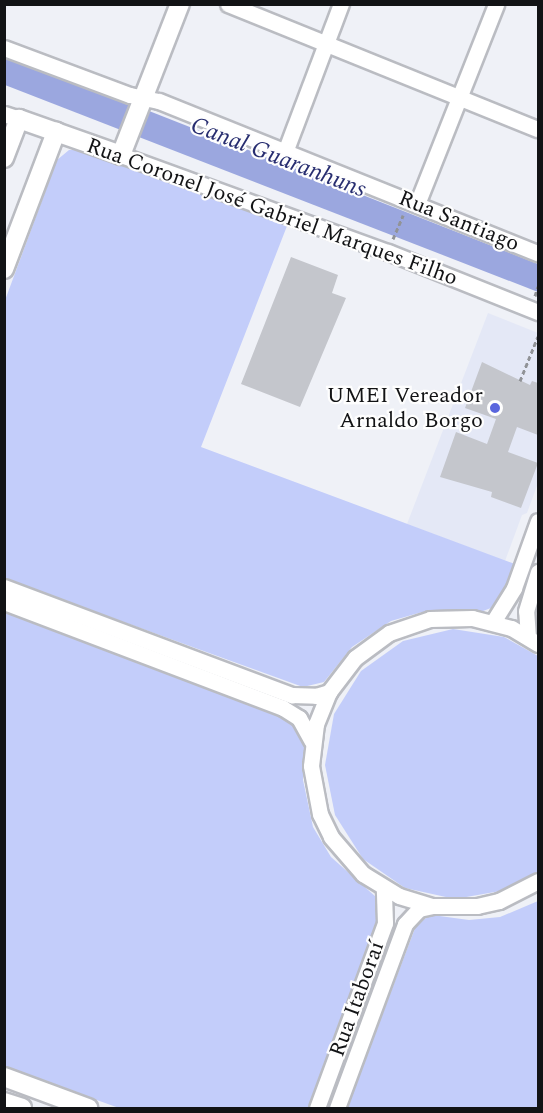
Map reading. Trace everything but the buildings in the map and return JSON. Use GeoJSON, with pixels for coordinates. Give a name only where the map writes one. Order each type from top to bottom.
{"type":"FeatureCollection","features":[{"type":"Feature","properties":{"kind":"street"},"geometry":{"type":"LineString","coordinates":[[123,150],[180,4]]}},
{"type":"Feature","properties":{"kind":"street"},"geometry":{"type":"LineString","coordinates":[[228,4],[538,129]]}},
{"type":"Feature","properties":{"kind":"street"},"geometry":{"type":"LineString","coordinates":[[285,152],[340,4]]}},
{"type":"Feature","properties":{"kind":"street"},"geometry":{"type":"LineString","coordinates":[[411,205],[460,97],[496,4]]}},
{"type":"Feature","properties":{"kind":"street","name":"Rua Santiago"},"geometry":{"type":"LineString","coordinates":[[4,48],[142,104],[159,101],[411,205],[538,253]]}},
{"type":"Feature","properties":{"kind":"street"},"geometry":{"type":"LineString","coordinates":[[4,158],[12,116]]}},
{"type":"Feature","properties":{"kind":"street","name":"Rua Coronel José Gabriel Marques Filho"},"geometry":{"type":"LineString","coordinates":[[12,116],[56,132],[123,150],[538,312]]}},
{"type":"Feature","properties":{"kind":"street"},"geometry":{"type":"LineString","coordinates":[[4,269],[56,132]]}},
{"type":"Feature","properties":{"kind":"street"},"geometry":{"type":"LineString","coordinates":[[493,622],[514,588],[538,521]]}},
{"type":"Feature","properties":{"kind":"street"},"geometry":{"type":"LineString","coordinates":[[533,641],[526,611],[538,572]]}},
{"type":"Feature","properties":{"kind":"street"},"geometry":{"type":"LineString","coordinates":[[4,587],[292,695],[316,696],[329,692]]}},
{"type":"Feature","properties":{"kind":"street"},"geometry":{"type":"LineString","coordinates":[[4,602],[283,708],[299,718],[312,741]]}},
{"type":"Feature","properties":{"kind":"street"},"geometry":{"type":"LineString","coordinates":[[533,641],[493,622],[451,617],[430,619],[389,633],[355,658],[329,692],[312,741],[314,790],[331,837],[363,874],[384,888],[432,906],[488,903],[538,881]]}},
{"type":"Feature","properties":{"kind":"street","name":"Rua Itaboraí"},"geometry":{"type":"LineString","coordinates":[[317,1108],[385,923],[384,888]]}},
{"type":"Feature","properties":{"kind":"street","name":"Rua Itaboraí"},"geometry":{"type":"LineString","coordinates":[[337,1108],[405,924],[419,909],[432,906]]}},
{"type":"Feature","properties":{"kind":"street"},"geometry":{"type":"LineString","coordinates":[[4,1077],[58,1103],[88,1108]]}},
{"type":"Feature","properties":{"kind":"street"},"geometry":{"type":"LineString","coordinates":[[4,1102],[22,1108]]}},
{"type":"Feature","properties":{"kind":"path"},"geometry":{"type":"LineString","coordinates":[[393,238],[411,205]]}},
{"type":"Feature","properties":{"kind":"path"},"geometry":{"type":"LineString","coordinates":[[536,292],[538,286]]}},
{"type":"Feature","properties":{"kind":"path"},"geometry":{"type":"LineString","coordinates":[[520,381],[538,336]]}},
{"type":"Feature","properties":{"kind":"shaded area"},"geometry":{"type":"Polygon","coordinates":[[[4,54],[538,264],[538,292],[5,85],[4,54]]]}},
{"type":"Feature","properties":{"kind":"shaded area"},"geometry":{"type":"Polygon","coordinates":[[[69,150],[84,150],[287,226],[201,447],[515,564],[496,606],[478,613],[422,612],[391,621],[352,647],[324,682],[303,687],[5,579],[4,303],[57,160],[69,150]]]}},
{"type":"Feature","properties":{"kind":"shaded area","name":"UMEI Vereador Arnaldo Borgo"},"geometry":{"type":"Polygon","coordinates":[[[488,313],[538,333],[538,483],[527,513],[522,515],[505,561],[407,524],[488,313]]]}},
{"type":"Feature","properties":{"kind":"shaded area"},"geometry":{"type":"Polygon","coordinates":[[[4,607],[292,718],[306,742],[303,780],[313,827],[331,857],[376,897],[382,911],[312,1108],[119,1108],[5,1067],[4,607]]]}},
{"type":"Feature","properties":{"kind":"shaded area"},"geometry":{"type":"Polygon","coordinates":[[[453,629],[504,637],[538,656],[538,872],[506,890],[455,899],[405,888],[363,859],[335,815],[325,765],[334,714],[361,671],[403,641],[453,629]]]}},
{"type":"Feature","properties":{"kind":"shaded area"},"geometry":{"type":"Polygon","coordinates":[[[538,901],[538,1108],[347,1108],[417,923],[432,915],[469,920],[500,917],[538,901]]]}},
{"type":"Feature","properties":{"kind":"place","name":"UMEI Vereador Arnaldo Borgo"},"geometry":{"type":"Point","coordinates":[495,408]}},
{"type":"Feature","properties":{"kind":"water label","name":"Canal Guaranhuns"},"geometry":{"type":"Point","coordinates":[278,158]}}]}
